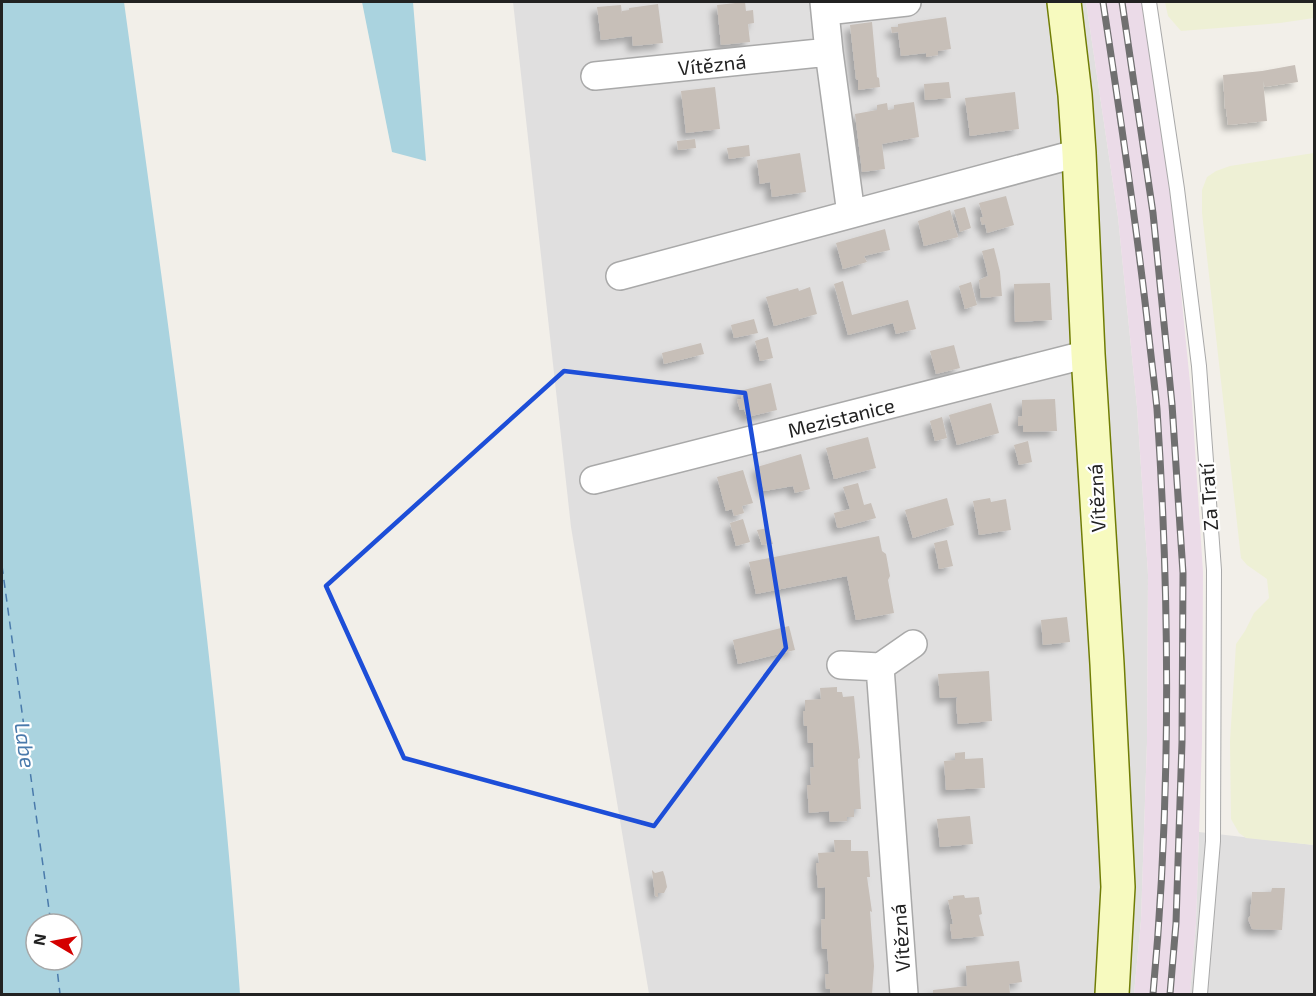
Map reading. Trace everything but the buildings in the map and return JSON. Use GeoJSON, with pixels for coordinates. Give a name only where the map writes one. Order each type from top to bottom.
{"type":"FeatureCollection","features":[{"type":"Feature","properties":{"kind":"main road","name":"Vítězná"},"geometry":{"type":"LineString","coordinates":[[1064,2],[1076,95],[1118,887],[1112,994]]}},
{"type":"Feature","properties":{"kind":"street"},"geometry":{"type":"LineString","coordinates":[[851,214],[825,6],[907,2]]}},
{"type":"Feature","properties":{"kind":"street","name":"Vítězná"},"geometry":{"type":"LineString","coordinates":[[595,76],[829,52]]}},
{"type":"Feature","properties":{"kind":"street"},"geometry":{"type":"LineString","coordinates":[[620,276],[1079,153]]}},
{"type":"Feature","properties":{"kind":"street","name":"Mezistanice"},"geometry":{"type":"LineString","coordinates":[[594,480],[1088,354]]}},
{"type":"Feature","properties":{"kind":"street"},"geometry":{"type":"LineString","coordinates":[[841,665],[880,667],[913,644]]}},
{"type":"Feature","properties":{"kind":"street","name":"Vítězná"},"geometry":{"type":"LineString","coordinates":[[880,667],[904,994]]}},
{"type":"Feature","properties":{"kind":"lane","name":"Za Tratí"},"geometry":{"type":"LineString","coordinates":[[1149,2],[1177,189],[1199,366],[1214,570],[1213,841],[1200,994]]}},
{"type":"Feature","properties":{"kind":"highlighted area"},"geometry":{"type":"Polygon","coordinates":[[[564,371],[745,393],[786,648],[654,826],[404,758],[326,586],[564,371]]]}},
{"type":"Feature","properties":{"kind":"shaded area"},"geometry":{"type":"Polygon","coordinates":[[[513,2],[1086,2],[1118,217],[1137,407],[1148,574],[1147,742],[1141,920],[1134,994],[649,994],[571,527],[513,2]]]}},
{"type":"Feature","properties":{"kind":"shaded area"},"geometry":{"type":"Polygon","coordinates":[[[1086,2],[1142,2],[1173,211],[1192,403],[1203,572],[1202,743],[1196,924],[1190,994],[1134,994],[1141,920],[1147,742],[1148,574],[1137,407],[1118,217],[1086,2]]]}},
{"type":"Feature","properties":{"kind":"shaded area"},"geometry":{"type":"Polygon","coordinates":[[[1199,832],[1314,845],[1314,994],[1190,994],[1196,924],[1199,832]]]}},
{"type":"Feature","properties":{"kind":"green space"},"geometry":{"type":"Polygon","coordinates":[[[1165,2],[1314,2],[1314,18],[1181,31],[1168,16],[1165,2]]]}},
{"type":"Feature","properties":{"kind":"green space"},"geometry":{"type":"Polygon","coordinates":[[[1314,153],[1314,845],[1246,838],[1239,833],[1231,819],[1230,741],[1236,644],[1254,613],[1269,598],[1267,579],[1241,558],[1202,213],[1202,190],[1207,177],[1230,166],[1314,153]]]}},
{"type":"Feature","properties":{"kind":"water","name":"Labe"},"geometry":{"type":"Polygon","coordinates":[[[2,2],[124,2],[205,621],[240,994],[2,994],[2,2]]]}},
{"type":"Feature","properties":{"kind":"water"},"geometry":{"type":"Polygon","coordinates":[[[362,2],[413,2],[426,161],[392,152],[362,2]]]}},
{"type":"Feature","properties":{"kind":"ferry route"},"geometry":{"type":"LineString","coordinates":[[2,566],[49,912]]}},
{"type":"Feature","properties":{"kind":"ferry route"},"geometry":{"type":"LineString","coordinates":[[57,972],[60,994]]}},
{"type":"Feature","properties":{"kind":"railway"},"geometry":{"type":"LineString","coordinates":[[1103,2],[1142,279],[1157,409],[1161,482],[1166,628],[1166,775],[1153,994]]}},
{"type":"Feature","properties":{"kind":"railway"},"geometry":{"type":"LineString","coordinates":[[1122,2],[1153,213],[1172,404],[1183,573],[1182,742],[1176,923],[1170,994]]}}]}
